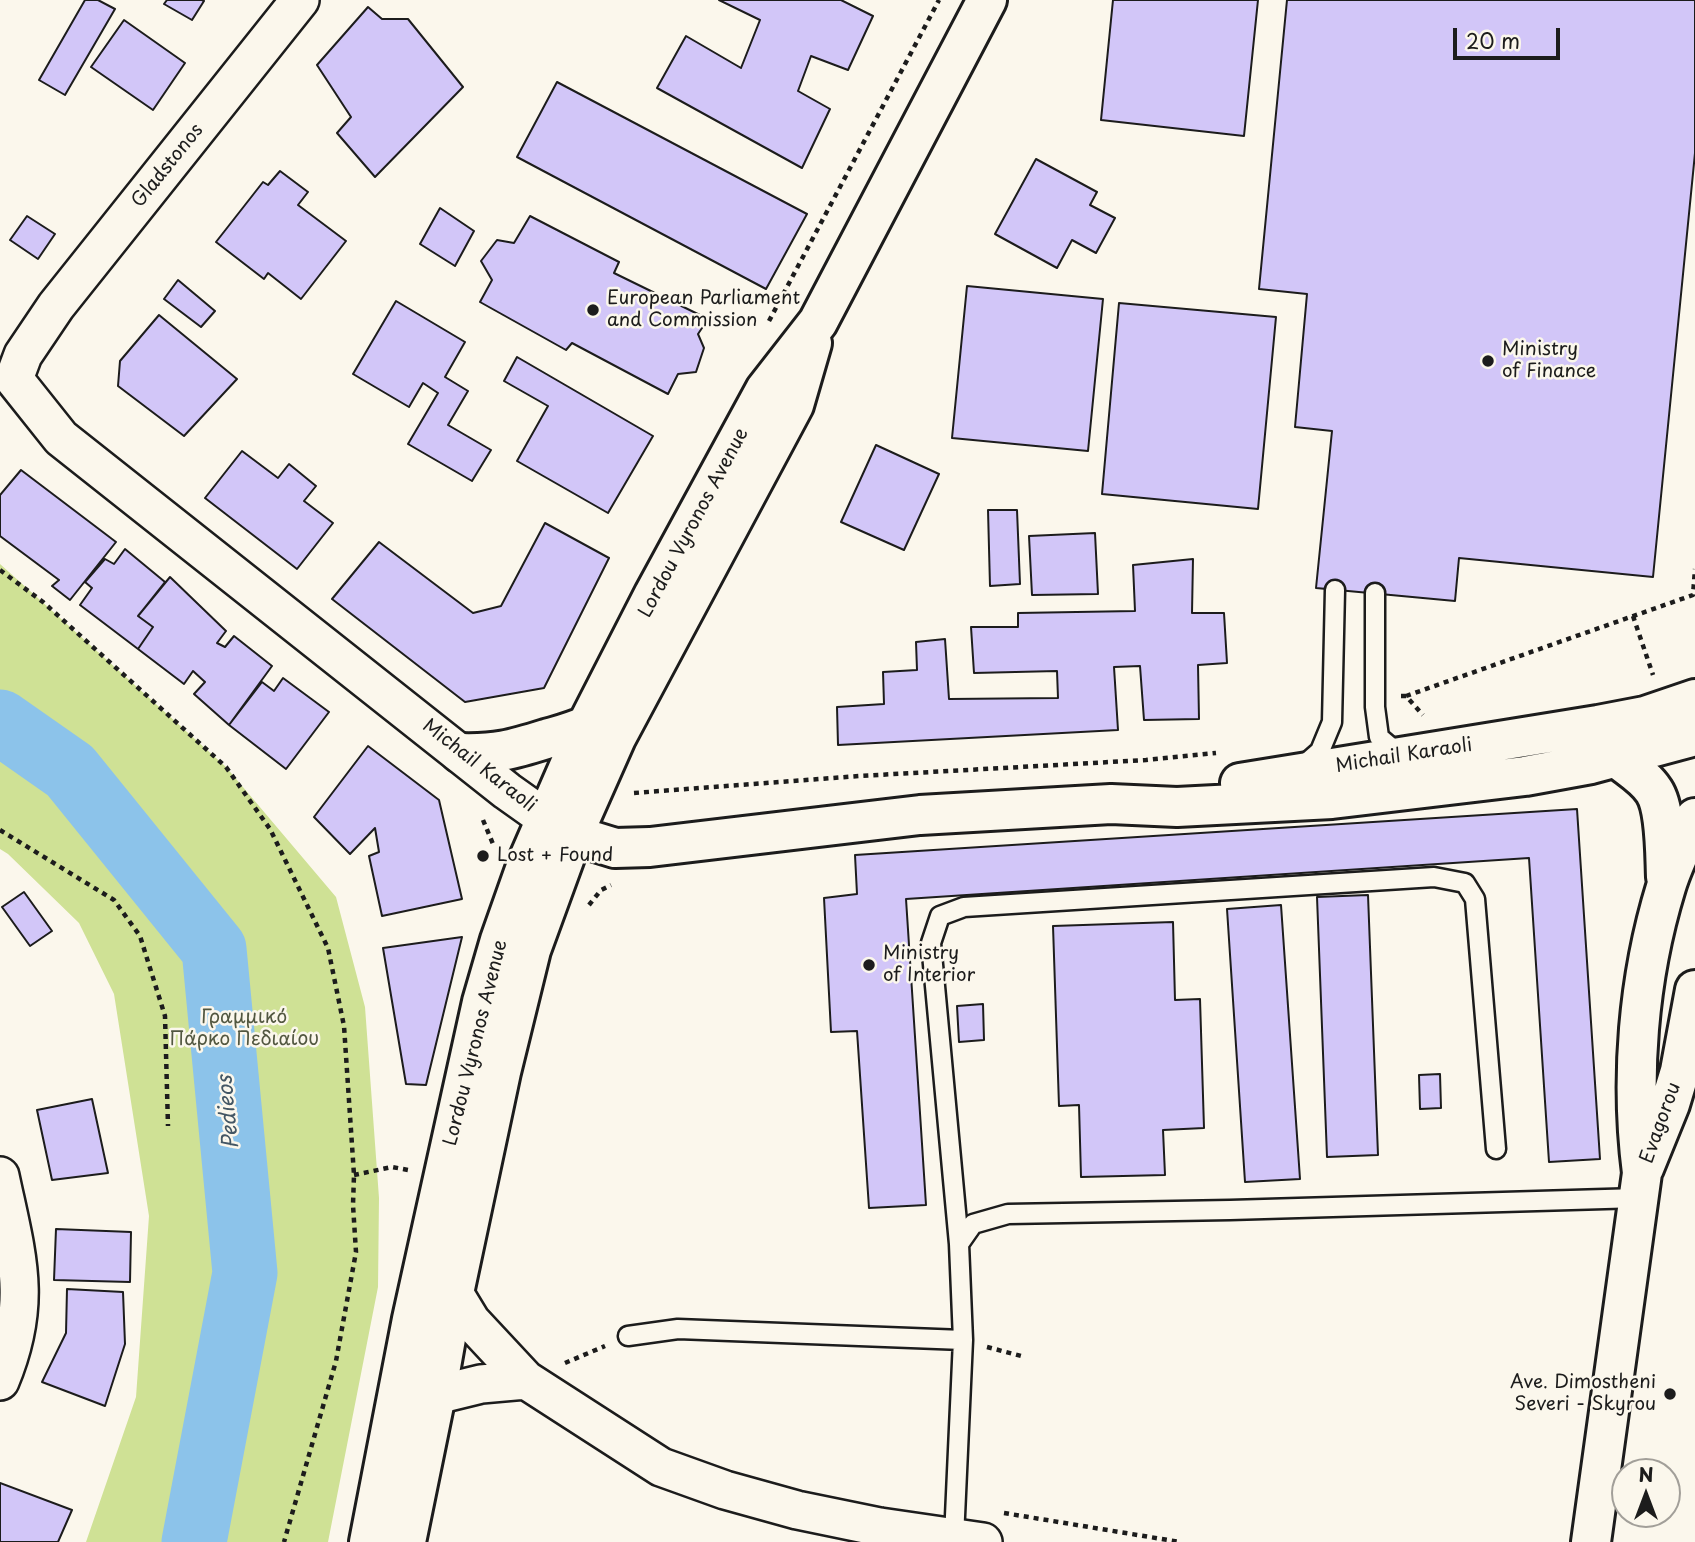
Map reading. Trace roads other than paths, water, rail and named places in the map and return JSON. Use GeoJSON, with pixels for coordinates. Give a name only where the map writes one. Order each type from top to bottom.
{"type":"FeatureCollection","features":[{"type":"Feature","properties":{"kind":"main road","name":"Lordou Vyronos Avenue"},"geometry":{"type":"LineString","coordinates":[[406,1542],[454,1293],[522,985],[559,827],[587,725],[654,594],[765,390],[818,322],[987,0]]}},
{"type":"Feature","properties":{"kind":"main road","name":"Lordou Vyronos Avenue"},"geometry":{"type":"LineString","coordinates":[[369,1542],[412,1319],[482,1002],[500,940],[559,827],[616,738],[794,405],[818,322]]}},
{"type":"Feature","properties":{"kind":"main road","name":"Michail Karaoli"},"geometry":{"type":"LineString","coordinates":[[1111,804],[1609,723],[1645,716],[1695,699]]}},
{"type":"Feature","properties":{"kind":"main road"},"geometry":{"type":"LineString","coordinates":[[460,753],[492,754],[515,749],[573,733],[587,725]]}},
{"type":"Feature","properties":{"kind":"main road","name":"Michail Karaoli"},"geometry":{"type":"LineString","coordinates":[[559,827],[615,848],[650,847],[920,815],[1111,804],[1177,807],[1332,799],[1525,776],[1617,758],[1695,736]]}},
{"type":"Feature","properties":{"kind":"main road"},"geometry":{"type":"LineString","coordinates":[[1617,758],[1644,779],[1655,792],[1660,806],[1667,884]]}},
{"type":"Feature","properties":{"kind":"main road"},"geometry":{"type":"LineString","coordinates":[[1591,1542],[1640,1186],[1637,1081],[1646,969],[1667,884],[1691,832]]}},
{"type":"Feature","properties":{"kind":"main road","name":"Evagorou"},"geometry":{"type":"LineString","coordinates":[[1640,1186],[1670,1104],[1695,990]]}},
{"type":"Feature","properties":{"kind":"street","name":"Gladstonos"},"geometry":{"type":"LineString","coordinates":[[37,332],[300,0]]}},
{"type":"Feature","properties":{"kind":"street","name":"Michail Karaoli"},"geometry":{"type":"LineString","coordinates":[[37,332],[23,355],[14,379],[61,438],[460,753],[559,827]]}},
{"type":"Feature","properties":{"kind":"street"},"geometry":{"type":"LineString","coordinates":[[0,1176],[18,1263],[21,1297],[18,1328],[0,1381]]}},
{"type":"Feature","properties":{"kind":"street"},"geometry":{"type":"LineString","coordinates":[[454,1293],[471,1321],[526,1380],[661,1466],[724,1490],[797,1510],[848,1531],[964,1528]]}},
{"type":"Feature","properties":{"kind":"street"},"geometry":{"type":"LineString","coordinates":[[436,1395],[481,1384],[526,1380]]}},
{"type":"Feature","properties":{"kind":"lane"},"geometry":{"type":"LineString","coordinates":[[1294,774],[1320,751],[1332,722],[1335,590]]}},
{"type":"Feature","properties":{"kind":"lane"},"geometry":{"type":"LineString","coordinates":[[1375,593],[1375,706],[1379,737],[1401,757]]}},
{"type":"Feature","properties":{"kind":"lane"},"geometry":{"type":"LineString","coordinates":[[964,1528],[963,1340],[959,1244],[931,943],[940,916],[964,907],[1434,877],[1465,883],[1475,899],[1496,1149]]}},
{"type":"Feature","properties":{"kind":"lane"},"geometry":{"type":"LineString","coordinates":[[959,1244],[972,1224],[1008,1214],[1640,1186]]}},
{"type":"Feature","properties":{"kind":"lane"},"geometry":{"type":"LineString","coordinates":[[628,1336],[678,1329],[963,1340]]}},
{"type":"Feature","properties":{"kind":"waterway","name":"Pedieos"},"geometry":{"type":"LineString","coordinates":[[0,722],[70,771],[214,949],[245,1273],[194,1542]]}},
{"type":"Feature","properties":{"kind":"place","name":"European Parliament and Commission"},"geometry":{"type":"Point","coordinates":[593,310]}},
{"type":"Feature","properties":{"kind":"place","name":"Ministry of Finance"},"geometry":{"type":"Point","coordinates":[1488,361]}},
{"type":"Feature","properties":{"kind":"place","name":"Lost + Found"},"geometry":{"type":"Point","coordinates":[483,856]}},
{"type":"Feature","properties":{"kind":"place","name":"Ministry of Interior"},"geometry":{"type":"Point","coordinates":[869,965]}},
{"type":"Feature","properties":{"kind":"place","name":"Ave. Dimostheni Severi - Skyrou"},"geometry":{"type":"Point","coordinates":[1670,1394]}},
{"type":"Feature","properties":{"kind":"park label","name":"Γραμμικό Πάρκο Πεδιαίου"},"geometry":{"type":"Point","coordinates":[244,1029]}}]}
